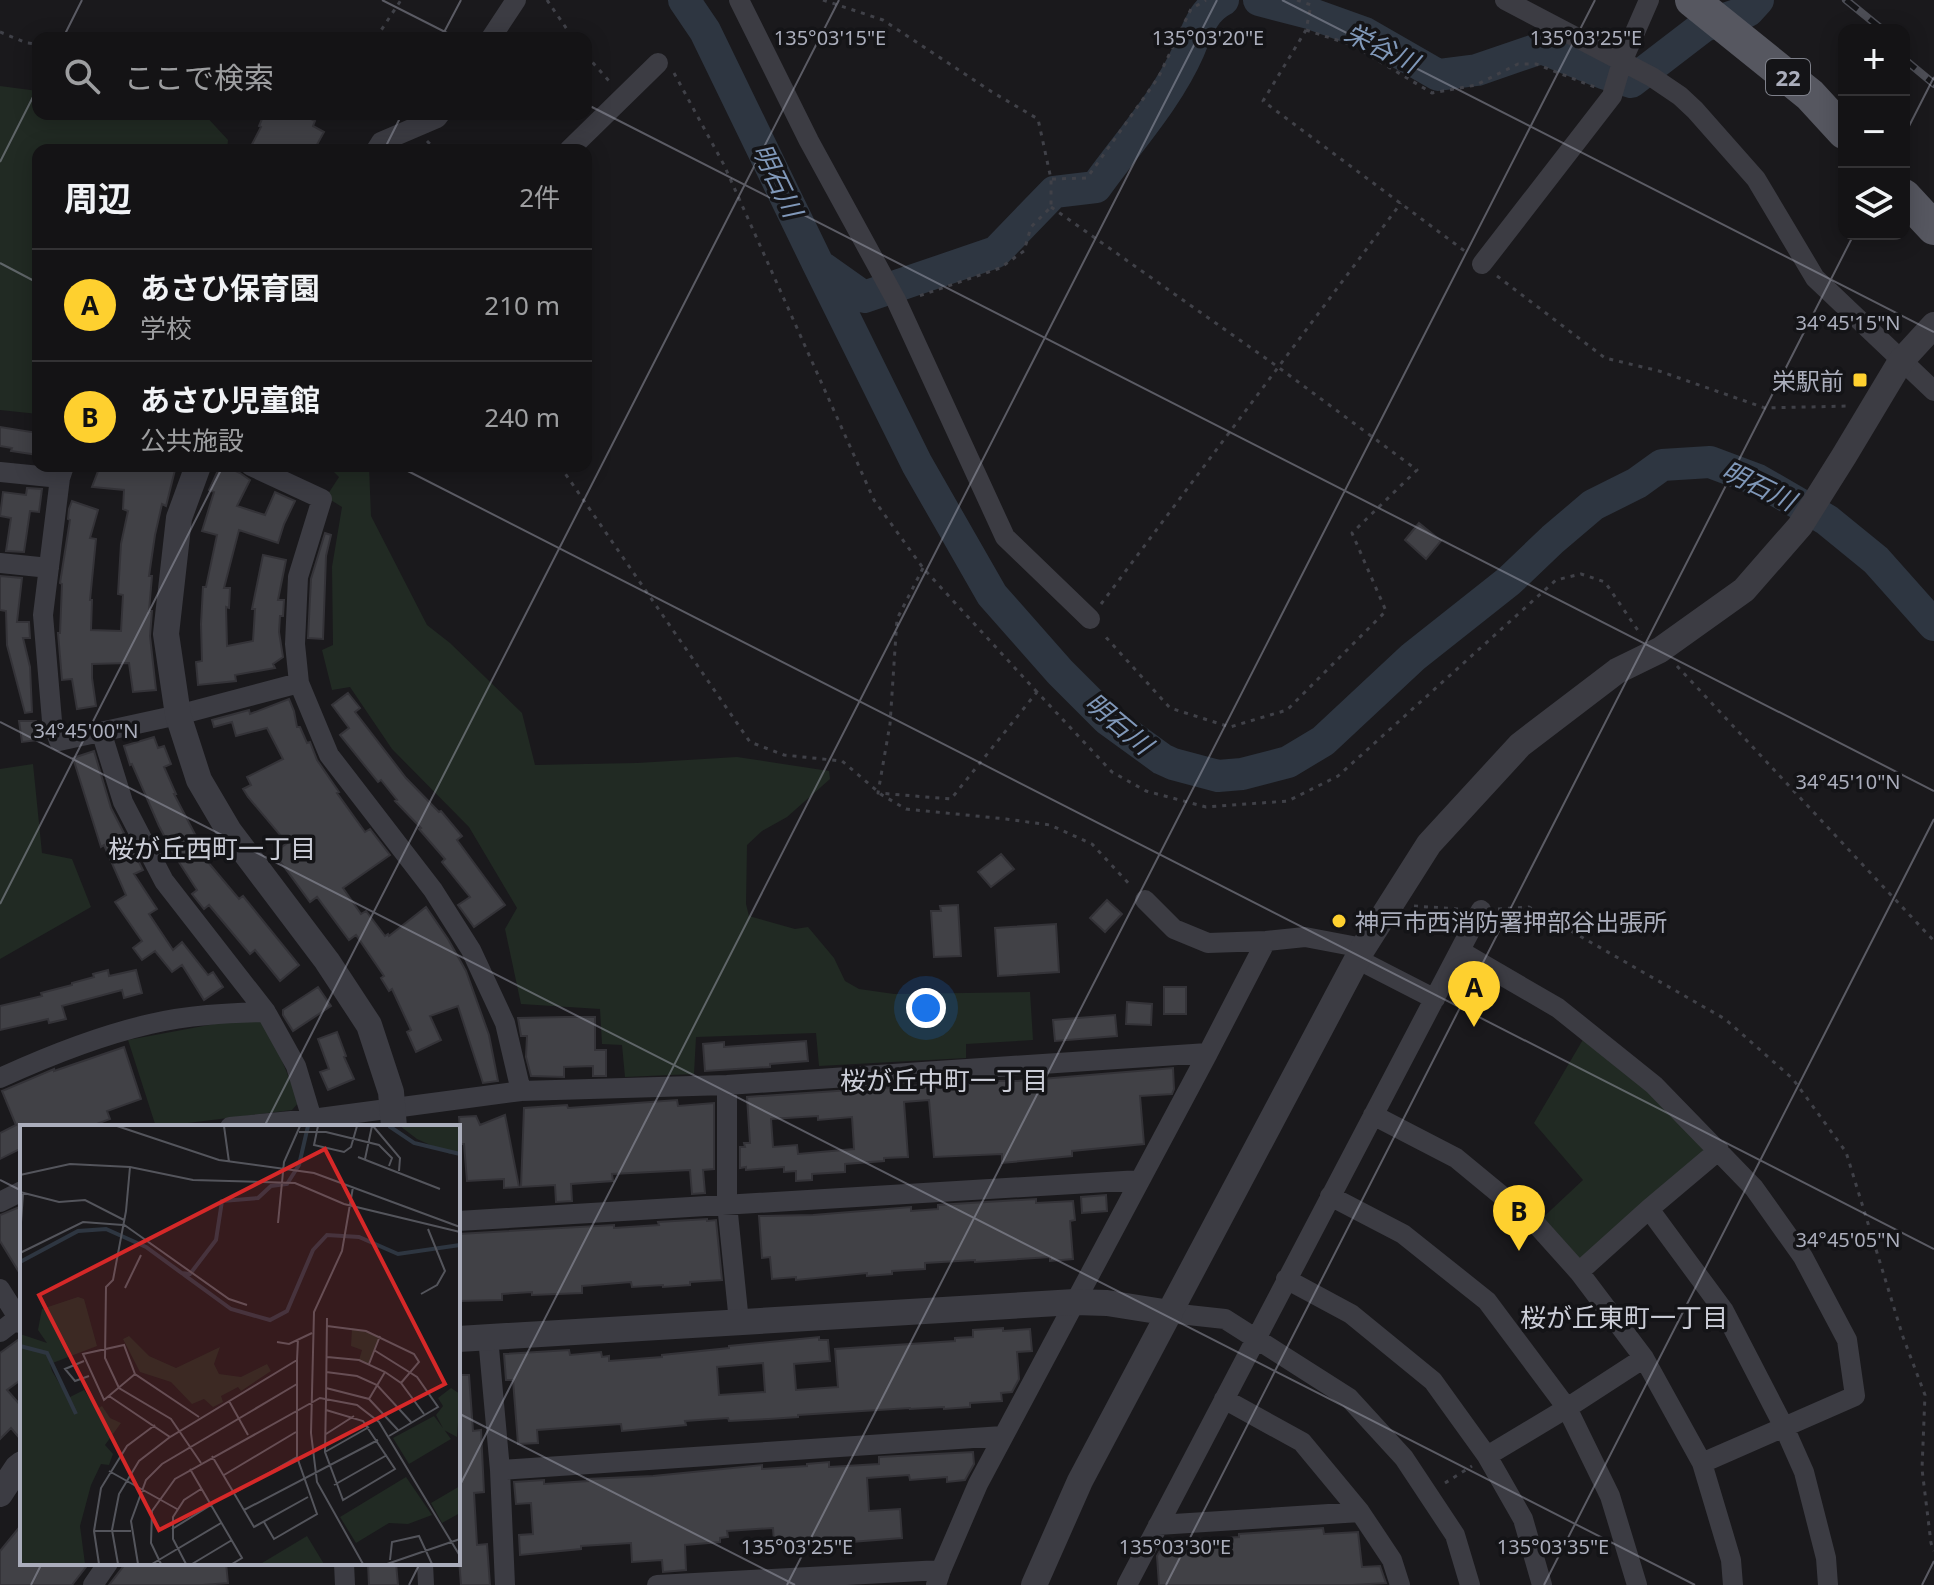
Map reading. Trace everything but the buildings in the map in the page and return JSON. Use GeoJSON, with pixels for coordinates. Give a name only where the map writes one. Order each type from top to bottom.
{"type":"FeatureCollection","features":[{"type":"Feature","properties":{"kind":"main road","name":"22"},"geometry":{"type":"LineString","coordinates":[[1709,13],[1810,95],[1838,125]]}},
{"type":"Feature","properties":{"kind":"main road"},"geometry":{"type":"LineString","coordinates":[[1910,202],[1934,228]]}},
{"type":"Feature","properties":{"kind":"street"},"geometry":{"type":"LineString","coordinates":[[495,32],[516,0]]}},
{"type":"Feature","properties":{"kind":"street"},"geometry":{"type":"LineString","coordinates":[[739,0],[809,141],[897,303],[1005,537],[1090,619]]}},
{"type":"Feature","properties":{"kind":"street"},"geometry":{"type":"LineString","coordinates":[[1505,0],[1620,76],[1652,77],[1680,96],[1756,179],[1815,278],[1934,391]]}},
{"type":"Feature","properties":{"kind":"street"},"geometry":{"type":"LineString","coordinates":[[1482,264],[1620,76],[1649,0]]}},
{"type":"Feature","properties":{"kind":"street"},"geometry":{"type":"LineString","coordinates":[[592,115],[622,96],[658,63]]}},
{"type":"Feature","properties":{"kind":"street"},"geometry":{"type":"LineString","coordinates":[[380,144],[432,120]]}},
{"type":"Feature","properties":{"kind":"street"},"geometry":{"type":"LineString","coordinates":[[572,144],[585,120]]}},
{"type":"Feature","properties":{"kind":"street"},"geometry":{"type":"LineString","coordinates":[[1034,1585],[1080,1481],[1360,954],[1429,844],[1520,745],[1617,671],[1660,650],[1744,590],[1800,526],[1901,361],[1934,325]]}},
{"type":"Feature","properties":{"kind":"street"},"geometry":{"type":"LineString","coordinates":[[0,472],[62,472],[43,615],[52,721],[59,741],[178,715],[299,683]]}},
{"type":"Feature","properties":{"kind":"street"},"geometry":{"type":"LineString","coordinates":[[196,472],[179,518],[166,634],[178,715],[199,780],[229,831],[327,961],[369,1025],[391,1092],[393,1118]]}},
{"type":"Feature","properties":{"kind":"street"},"geometry":{"type":"LineString","coordinates":[[264,472],[322,499],[298,577],[295,644],[299,683],[329,755],[433,890],[471,950],[505,1023],[521,1091]]}},
{"type":"Feature","properties":{"kind":"street"},"geometry":{"type":"LineString","coordinates":[[0,563],[49,568]]}},
{"type":"Feature","properties":{"kind":"street"},"geometry":{"type":"LineString","coordinates":[[101,731],[123,802],[164,881],[266,1012],[296,1066],[312,1119]]}},
{"type":"Feature","properties":{"kind":"street"},"geometry":{"type":"LineString","coordinates":[[1145,900],[1174,929],[1208,943],[1305,937],[1360,954],[1435,999]]}},
{"type":"Feature","properties":{"kind":"street"},"geometry":{"type":"LineString","coordinates":[[1127,1585],[1481,910]]}},
{"type":"Feature","properties":{"kind":"street"},"geometry":{"type":"LineString","coordinates":[[657,1585],[938,1577],[978,1484],[1266,941]]}},
{"type":"Feature","properties":{"kind":"street"},"geometry":{"type":"LineString","coordinates":[[1460,951],[1558,1008],[1654,1085],[1719,1150],[1754,1188],[1803,1257],[1847,1340],[1855,1396],[1702,1463]]}},
{"type":"Feature","properties":{"kind":"street"},"geometry":{"type":"LineString","coordinates":[[0,1078],[59,1051],[150,1024],[216,1014],[266,1012]]}},
{"type":"Feature","properties":{"kind":"street"},"geometry":{"type":"LineString","coordinates":[[250,1125],[312,1119],[393,1118],[521,1091],[727,1085],[1208,1053]]}},
{"type":"Feature","properties":{"kind":"street"},"geometry":{"type":"LineString","coordinates":[[727,1085],[727,1204],[739,1322]]}},
{"type":"Feature","properties":{"kind":"street"},"geometry":{"type":"LineString","coordinates":[[1373,1115],[1456,1158],[1536,1224],[1579,1272],[1644,1358],[1702,1463],[1731,1560],[1733,1585]]}},
{"type":"Feature","properties":{"kind":"street"},"geometry":{"type":"LineString","coordinates":[[1579,1272],[1719,1150]]}},
{"type":"Feature","properties":{"kind":"street"},"geometry":{"type":"LineString","coordinates":[[460,1221],[1140,1180]]}},
{"type":"Feature","properties":{"kind":"street"},"geometry":{"type":"LineString","coordinates":[[0,1202],[20,1192]]}},
{"type":"Feature","properties":{"kind":"street"},"geometry":{"type":"LineString","coordinates":[[1330,1196],[1403,1234],[1487,1301],[1567,1408],[1610,1496],[1637,1585]]}},
{"type":"Feature","properties":{"kind":"street"},"geometry":{"type":"LineString","coordinates":[[1649,1209],[1724,1311],[1784,1427],[1804,1472],[1826,1558],[1828,1585]]}},
{"type":"Feature","properties":{"kind":"street"},"geometry":{"type":"LineString","coordinates":[[1286,1279],[1351,1314],[1433,1381],[1487,1456],[1523,1519],[1542,1585]]}},
{"type":"Feature","properties":{"kind":"street"},"geometry":{"type":"LineString","coordinates":[[0,1289],[20,1318]]}},
{"type":"Feature","properties":{"kind":"street"},"geometry":{"type":"LineString","coordinates":[[460,1339],[1075,1302],[1107,1303],[1225,1319],[1349,1398],[1404,1458],[1455,1535],[1470,1585]]}},
{"type":"Feature","properties":{"kind":"street"},"geometry":{"type":"LineString","coordinates":[[0,1332],[20,1320]]}},
{"type":"Feature","properties":{"kind":"street"},"geometry":{"type":"LineString","coordinates":[[488,1337],[500,1470],[505,1585]]}},
{"type":"Feature","properties":{"kind":"street"},"geometry":{"type":"LineString","coordinates":[[1487,1456],[1644,1358]]}},
{"type":"Feature","properties":{"kind":"street"},"geometry":{"type":"LineString","coordinates":[[1224,1399],[1302,1442],[1360,1512],[1392,1560],[1400,1585]]}},
{"type":"Feature","properties":{"kind":"street"},"geometry":{"type":"LineString","coordinates":[[500,1470],[1003,1436]]}},
{"type":"Feature","properties":{"kind":"street"},"geometry":{"type":"LineString","coordinates":[[0,1494],[20,1466]]}},
{"type":"Feature","properties":{"kind":"street"},"geometry":{"type":"LineString","coordinates":[[1158,1525],[1360,1512]]}},
{"type":"Feature","properties":{"kind":"street"},"geometry":{"type":"LineString","coordinates":[[93,1585],[107,1565]]}},
{"type":"Feature","properties":{"kind":"street"},"geometry":{"type":"LineString","coordinates":[[344,1565],[345,1585]]}},
{"type":"Feature","properties":{"kind":"street"},"geometry":{"type":"LineString","coordinates":[[425,1565],[426,1585]]}},
{"type":"Feature","properties":{"kind":"path"},"geometry":{"type":"LineString","coordinates":[[380,32],[401,0]]}},
{"type":"Feature","properties":{"kind":"path"},"geometry":{"type":"LineString","coordinates":[[547,0],[569,32]]}},
{"type":"Feature","properties":{"kind":"path"},"geometry":{"type":"LineString","coordinates":[[823,0],[883,20],[1038,119],[1051,179],[1051,207],[1031,227],[1024,251],[1000,268],[897,303]]}},
{"type":"Feature","properties":{"kind":"path"},"geometry":{"type":"LineString","coordinates":[[1051,179],[1087,178],[1158,78],[1191,9],[1206,0]]}},
{"type":"Feature","properties":{"kind":"path"},"geometry":{"type":"LineString","coordinates":[[1297,0],[1311,5],[1306,30],[1263,101],[1605,358],[1659,371],[1765,408],[1848,406],[1867,418]]}},
{"type":"Feature","properties":{"kind":"path"},"geometry":{"type":"LineString","coordinates":[[1306,30],[1352,45],[1432,93],[1476,85],[1518,64],[1536,64],[1586,82],[1620,76]]}},
{"type":"Feature","properties":{"kind":"path"},"geometry":{"type":"LineString","coordinates":[[0,32],[32,43]]}},
{"type":"Feature","properties":{"kind":"path"},"geometry":{"type":"LineString","coordinates":[[592,62],[622,96]]}},
{"type":"Feature","properties":{"kind":"path"},"geometry":{"type":"LineString","coordinates":[[658,63],[671,67],[724,165],[874,500],[923,568],[1112,772],[1146,791],[1206,807],[1288,801],[1338,776],[1556,580],[1581,574],[1605,582],[1642,637],[1660,650],[1934,941]]}},
{"type":"Feature","properties":{"kind":"path"},"geometry":{"type":"LineString","coordinates":[[1051,207],[1278,367],[1417,470],[1352,533],[1386,611],[1287,710],[1230,727],[1170,708],[1090,619],[1278,367],[1401,203]]}},
{"type":"Feature","properties":{"kind":"path"},"geometry":{"type":"LineString","coordinates":[[564,472],[750,742],[784,755],[842,761],[878,793],[906,809],[1006,819],[1062,829],[1092,844],[1145,900]]}},
{"type":"Feature","properties":{"kind":"path"},"geometry":{"type":"LineString","coordinates":[[878,793],[890,724],[897,619],[923,568]]}},
{"type":"Feature","properties":{"kind":"path"},"geometry":{"type":"LineString","coordinates":[[878,793],[951,799],[1037,692]]}},
{"type":"Feature","properties":{"kind":"path"},"geometry":{"type":"LineString","coordinates":[[1391,901],[1410,906],[1481,910],[1529,907],[1725,1019],[1793,1079],[1846,1152],[1903,1337],[1925,1395],[1922,1469],[1934,1551]]}},
{"type":"Feature","properties":{"kind":"path"},"geometry":{"type":"LineString","coordinates":[[1428,1494],[1487,1456]]}},
{"type":"Feature","properties":{"kind":"shaded area"},"geometry":{"type":"Polygon","coordinates":[[[0,86],[32,90],[32,120],[210,120],[228,140],[228,144],[32,144],[32,413],[0,410],[0,86]]]}},
{"type":"Feature","properties":{"kind":"shaded area"},"geometry":{"type":"Polygon","coordinates":[[[334,472],[369,472],[371,516],[427,625],[450,643],[522,713],[535,765],[737,757],[829,771],[830,779],[787,817],[762,831],[747,845],[746,904],[749,916],[795,929],[808,927],[834,958],[845,981],[859,989],[894,994],[1030,992],[1033,1040],[966,1044],[966,1058],[819,1066],[816,1033],[696,1037],[694,1074],[625,1077],[622,1045],[602,1044],[600,1009],[521,1004],[505,929],[517,908],[469,827],[392,749],[350,687],[332,690],[322,650],[333,645],[332,567],[342,507],[326,497],[339,477],[334,472]]]}},
{"type":"Feature","properties":{"kind":"shaded area"},"geometry":{"type":"Polygon","coordinates":[[[33,764],[42,853],[72,859],[91,907],[0,959],[0,769],[33,764]]]}},
{"type":"Feature","properties":{"kind":"shaded area"},"geometry":{"type":"Polygon","coordinates":[[[241,1019],[266,1022],[299,1102],[292,1110],[155,1125],[128,1040],[241,1019]]]}},
{"type":"Feature","properties":{"kind":"shaded area"},"geometry":{"type":"Polygon","coordinates":[[[1588,1031],[1719,1150],[1579,1272],[1536,1224],[1583,1180],[1534,1123],[1588,1031]]]}},
{"type":"Feature","properties":{"kind":"waterway","name":"明石川"},"geometry":{"type":"LineString","coordinates":[[684,0],[705,31],[917,464],[992,595],[1060,672],[1107,719],[1162,759],[1218,776],[1242,774],[1288,762],[1323,741],[1413,657],[1509,581],[1593,505],[1637,483],[1662,465],[1710,462],[1758,480],[1827,520],[1876,560],[1934,625]]}},
{"type":"Feature","properties":{"kind":"waterway","name":"栄谷川"},"geometry":{"type":"LineString","coordinates":[[823,268],[864,297],[996,252],[1054,192],[1096,187],[1170,86],[1206,15],[1223,0]]}},
{"type":"Feature","properties":{"kind":"waterway","name":"栄谷川"},"geometry":{"type":"LineString","coordinates":[[1259,0],[1309,13],[1365,33],[1438,75],[1477,70],[1541,48],[1631,82],[1704,26],[1748,11],[1758,0]]}},
{"type":"Feature","properties":{"kind":"railway"},"geometry":{"type":"LineString","coordinates":[[1846,0],[1876,24]]}},
{"type":"Feature","properties":{"kind":"railway"},"geometry":{"type":"LineString","coordinates":[[1910,64],[1934,84]]}},
{"type":"Feature","properties":{"kind":"place","name":"栄駅前"},"geometry":{"type":"Point","coordinates":[1860,380]}},
{"type":"Feature","properties":{"kind":"place","name":"神戸市西消防署押部谷出張所"},"geometry":{"type":"Point","coordinates":[1339,921]}},
{"type":"Feature","properties":{"kind":"place","name":"あさひ保育園"},"geometry":{"type":"Point","coordinates":[1474,1027]}},
{"type":"Feature","properties":{"kind":"place","name":"あさひ児童館"},"geometry":{"type":"Point","coordinates":[1519,1251]}},
{"type":"Feature","properties":{"kind":"district","name":"桜が丘西町一丁目"},"geometry":{"type":"Point","coordinates":[212,848]}},
{"type":"Feature","properties":{"kind":"district","name":"桜が丘中町一丁目"},"geometry":{"type":"Point","coordinates":[944,1080]}},
{"type":"Feature","properties":{"kind":"district","name":"桜が丘東町一丁目"},"geometry":{"type":"Point","coordinates":[1624,1317]}}]}
